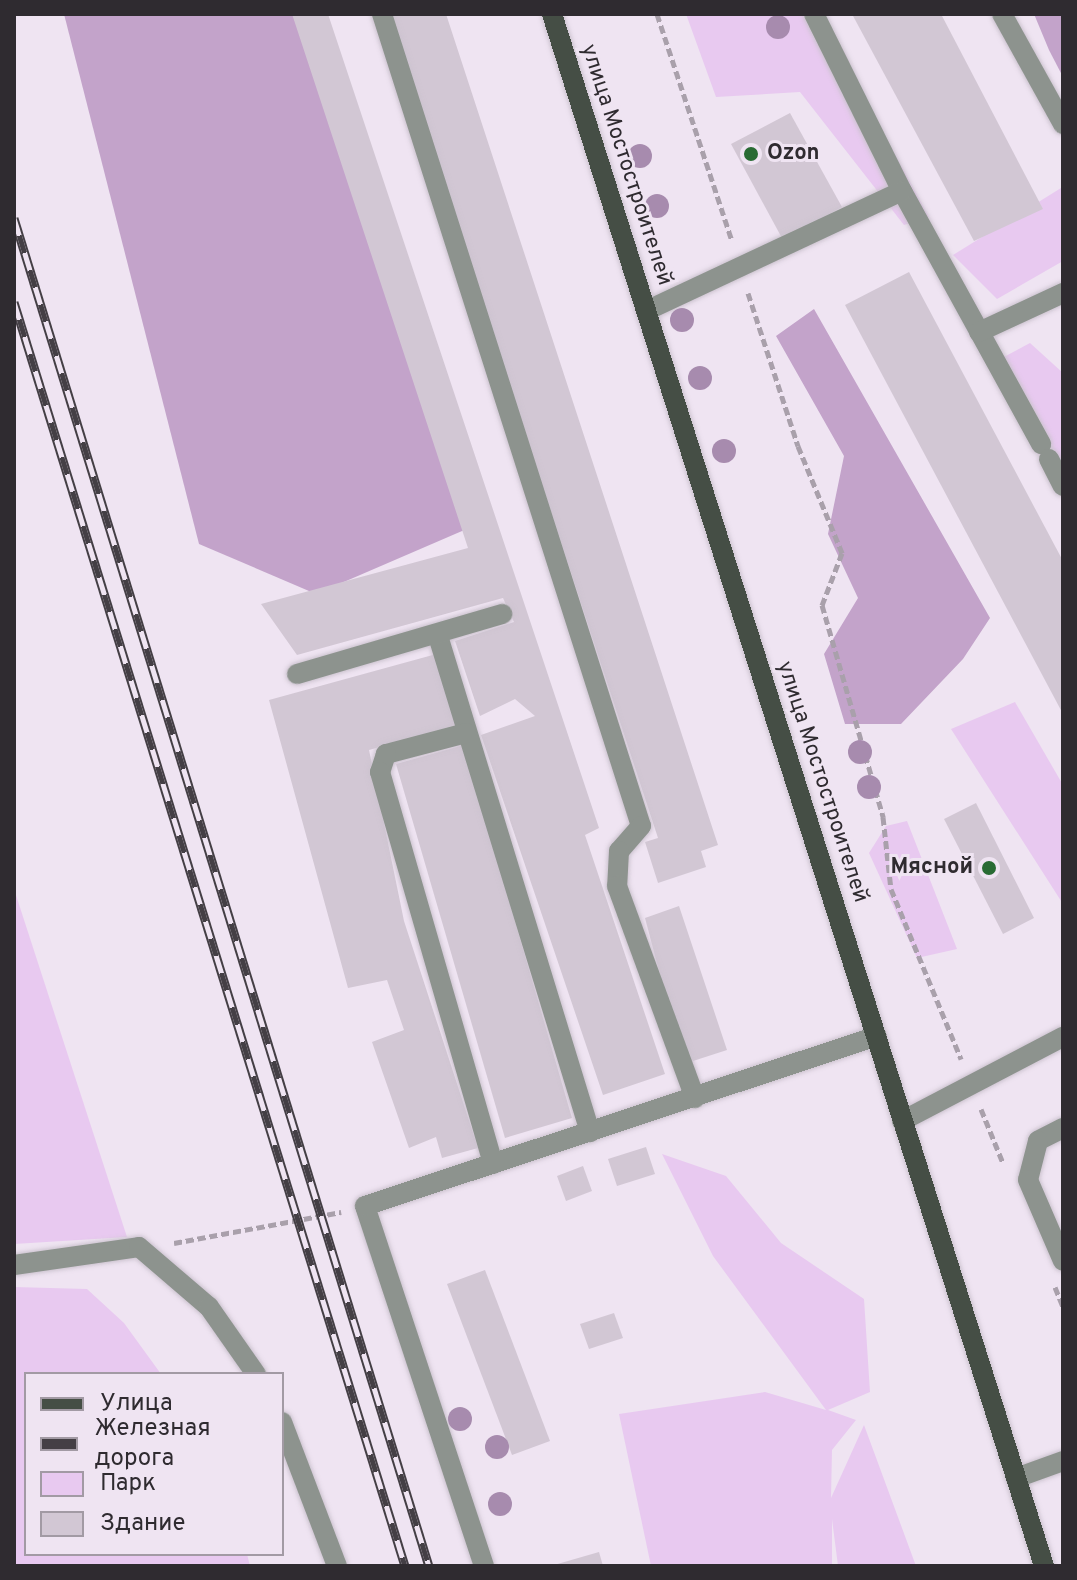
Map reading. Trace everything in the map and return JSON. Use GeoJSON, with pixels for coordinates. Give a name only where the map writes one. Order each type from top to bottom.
{"type":"FeatureCollection","features":[{"type":"Feature","properties":{"kind":"main road","name":"улица Мостостроителей"},"geometry":{"type":"LineString","coordinates":[[552,14],[1044,1566]]}},
{"type":"Feature","properties":{"kind":"street"},"geometry":{"type":"LineString","coordinates":[[382,14],[641,826],[619,851],[617,886],[695,1098]]}},
{"type":"Feature","properties":{"kind":"street"},"geometry":{"type":"LineString","coordinates":[[814,14],[902,191],[1063,486]]}},
{"type":"Feature","properties":{"kind":"street"},"geometry":{"type":"LineString","coordinates":[[1002,14],[1063,124]]}},
{"type":"Feature","properties":{"kind":"street"},"geometry":{"type":"LineString","coordinates":[[648,310],[902,191]]}},
{"type":"Feature","properties":{"kind":"street"},"geometry":{"type":"LineString","coordinates":[[979,332],[1063,293]]}},
{"type":"Feature","properties":{"kind":"street"},"geometry":{"type":"LineString","coordinates":[[297,674],[438,636],[502,614]]}},
{"type":"Feature","properties":{"kind":"street"},"geometry":{"type":"LineString","coordinates":[[438,636],[590,1132]]}},
{"type":"Feature","properties":{"kind":"street"},"geometry":{"type":"LineString","coordinates":[[466,733],[386,754],[380,772],[493,1164]]}},
{"type":"Feature","properties":{"kind":"street"},"geometry":{"type":"LineString","coordinates":[[484,1566],[365,1206],[877,1036]]}},
{"type":"Feature","properties":{"kind":"street"},"geometry":{"type":"LineString","coordinates":[[902,1121],[1063,1037]]}},
{"type":"Feature","properties":{"kind":"street"},"geometry":{"type":"LineString","coordinates":[[1056,1267],[1028,1180],[1038,1141],[1063,1128]]}},
{"type":"Feature","properties":{"kind":"street"},"geometry":{"type":"LineString","coordinates":[[14,1265],[139,1247],[209,1307],[255,1372]]}},
{"type":"Feature","properties":{"kind":"street"},"geometry":{"type":"LineString","coordinates":[[284,1427],[337,1566]]}},
{"type":"Feature","properties":{"kind":"street"},"geometry":{"type":"LineString","coordinates":[[1016,1478],[1063,1461]]}},
{"type":"Feature","properties":{"kind":"path"},"geometry":{"type":"LineString","coordinates":[[657,14],[798,446],[842,553],[822,605],[883,817],[891,889],[1007,1171]]}},
{"type":"Feature","properties":{"kind":"path"},"geometry":{"type":"LineString","coordinates":[[139,1247],[365,1206]]}},
{"type":"Feature","properties":{"kind":"path"},"geometry":{"type":"LineString","coordinates":[[1056,1267],[1063,1307]]}},
{"type":"Feature","properties":{"kind":"green space"},"geometry":{"type":"Polygon","coordinates":[[[686,14],[820,14],[929,217],[904,225],[800,92],[716,97],[686,14]]]}},
{"type":"Feature","properties":{"kind":"green space"},"geometry":{"type":"Polygon","coordinates":[[[1061,188],[1063,261],[997,299],[953,255],[1061,188]]]}},
{"type":"Feature","properties":{"kind":"green space"},"geometry":{"type":"Polygon","coordinates":[[[1030,343],[1063,373],[1063,469],[1002,358],[1030,343]]]}},
{"type":"Feature","properties":{"kind":"green space"},"geometry":{"type":"Polygon","coordinates":[[[1015,702],[1063,785],[1063,904],[951,729],[1015,702]]]}},
{"type":"Feature","properties":{"kind":"green space"},"geometry":{"type":"Polygon","coordinates":[[[907,821],[957,949],[917,958],[869,853],[886,826],[907,821]]]}},
{"type":"Feature","properties":{"kind":"green space"},"geometry":{"type":"Polygon","coordinates":[[[14,889],[127,1237],[14,1244],[14,889]]]}},
{"type":"Feature","properties":{"kind":"green space"},"geometry":{"type":"Polygon","coordinates":[[[662,1154],[726,1176],[781,1243],[864,1299],[870,1392],[828,1410],[856,1420],[832,1450],[831,1498],[864,1425],[916,1566],[838,1566],[832,1519],[832,1566],[651,1566],[619,1414],[765,1392],[826,1410],[713,1256],[662,1154]]]}},
{"type":"Feature","properties":{"kind":"green space"},"geometry":{"type":"Polygon","coordinates":[[[14,1287],[87,1289],[124,1323],[160,1372],[24,1372],[24,1556],[248,1556],[250,1566],[14,1566],[14,1287]]]}},
{"type":"Feature","properties":{"kind":"shaded area"},"geometry":{"type":"Polygon","coordinates":[[[64,14],[318,14],[469,528],[316,594],[199,544],[64,14]]]}},
{"type":"Feature","properties":{"kind":"shaded area"},"geometry":{"type":"Polygon","coordinates":[[[1034,14],[1063,14],[1063,77],[1049,50],[1034,14]]]}},
{"type":"Feature","properties":{"kind":"shaded area"},"geometry":{"type":"Polygon","coordinates":[[[814,309],[990,618],[963,659],[901,724],[845,724],[824,654],[858,598],[828,534],[844,456],[776,336],[814,309]]]}},
{"type":"Feature","properties":{"kind":"building"},"geometry":{"type":"Polygon","coordinates":[[[292,14],[328,14],[599,828],[585,835],[665,1074],[603,1095],[481,735],[535,716],[515,699],[480,716],[455,641],[514,622],[503,598],[297,655],[261,604],[468,548],[292,14]]]}},
{"type":"Feature","properties":{"kind":"building"},"geometry":{"type":"Polygon","coordinates":[[[388,14],[446,14],[718,845],[701,851],[706,867],[658,883],[645,842],[658,838],[388,14]]]}},
{"type":"Feature","properties":{"kind":"building"},"geometry":{"type":"Polygon","coordinates":[[[852,14],[941,14],[1043,209],[974,241],[852,14]]]}},
{"type":"Feature","properties":{"kind":"building"},"geometry":{"type":"Polygon","coordinates":[[[790,113],[842,207],[783,240],[731,144],[790,113]]]}},
{"type":"Feature","properties":{"kind":"building"},"geometry":{"type":"Polygon","coordinates":[[[909,272],[1063,561],[1063,714],[845,305],[909,272]]]}},
{"type":"Feature","properties":{"kind":"building"},"geometry":{"type":"Polygon","coordinates":[[[440,653],[459,724],[369,750],[404,921],[478,1148],[442,1158],[436,1137],[409,1148],[372,1042],[404,1030],[387,980],[348,988],[269,700],[440,653]]]}},
{"type":"Feature","properties":{"kind":"building"},"geometry":{"type":"Polygon","coordinates":[[[464,745],[572,1118],[505,1138],[396,764],[464,745]]]}},
{"type":"Feature","properties":{"kind":"building","name":"Мясной"},"geometry":{"type":"Polygon","coordinates":[[[976,803],[1034,918],[1003,934],[944,819],[976,803]]]}},
{"type":"Feature","properties":{"kind":"building"},"geometry":{"type":"Polygon","coordinates":[[[679,906],[727,1050],[693,1061],[680,1051],[645,918],[679,906]]]}},
{"type":"Feature","properties":{"kind":"building"},"geometry":{"type":"Polygon","coordinates":[[[646,1147],[655,1174],[617,1186],[608,1159],[646,1147]]]}},
{"type":"Feature","properties":{"kind":"building"},"geometry":{"type":"Polygon","coordinates":[[[583,1166],[592,1191],[566,1201],[557,1176],[583,1166]]]}},
{"type":"Feature","properties":{"kind":"building"},"geometry":{"type":"Polygon","coordinates":[[[485,1270],[550,1441],[512,1455],[447,1284],[485,1270]]]}},
{"type":"Feature","properties":{"kind":"building"},"geometry":{"type":"Polygon","coordinates":[[[614,1313],[623,1338],[589,1349],[580,1324],[614,1313]]]}},
{"type":"Feature","properties":{"kind":"building"},"geometry":{"type":"Polygon","coordinates":[[[599,1552],[603,1566],[554,1566],[554,1565],[599,1552]]]}},
{"type":"Feature","properties":{"kind":"railway"},"geometry":{"type":"LineString","coordinates":[[14,218],[429,1566]]}},
{"type":"Feature","properties":{"kind":"railway"},"geometry":{"type":"LineString","coordinates":[[14,302],[405,1566]]}},
{"type":"Feature","properties":{"kind":"place","name":"Ozon"},"geometry":{"type":"Point","coordinates":[751,154]}},
{"type":"Feature","properties":{"kind":"place","name":"Мясной"},"geometry":{"type":"Point","coordinates":[989,868]}}]}
